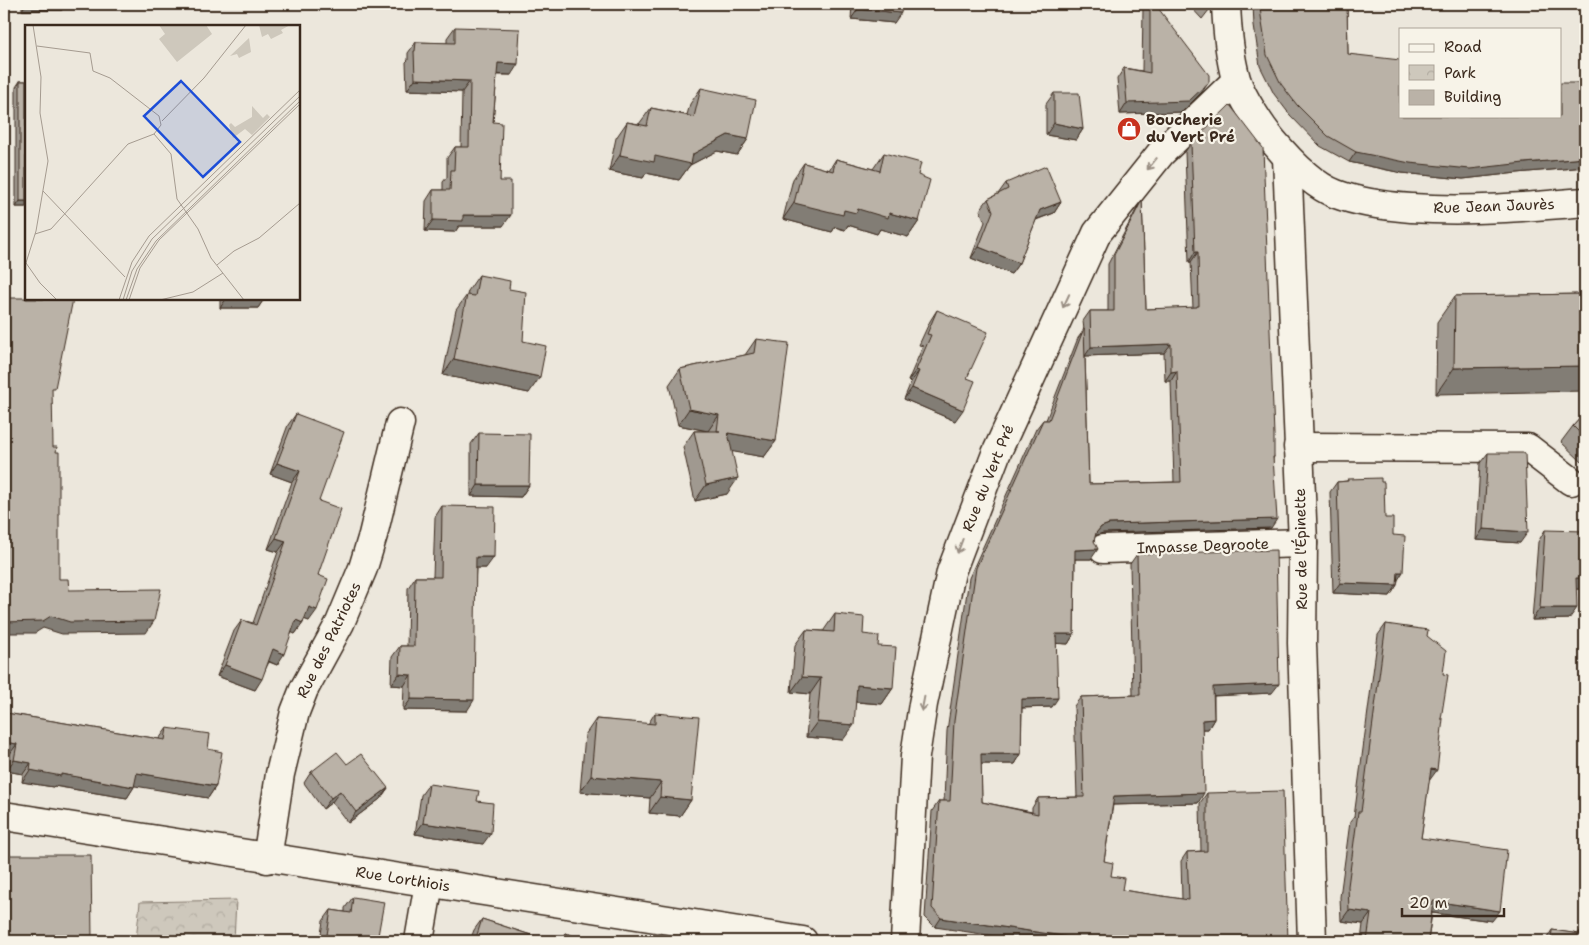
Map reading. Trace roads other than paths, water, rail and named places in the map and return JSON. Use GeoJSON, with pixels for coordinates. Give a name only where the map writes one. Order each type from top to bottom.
{"type":"FeatureCollection","features":[{"type":"Feature","properties":{"kind":"street","name":"Rue Jean Jaurès"},"geometry":{"type":"LineString","coordinates":[[1226,4],[1230,50],[1236,81],[1266,133],[1287,158],[1310,178],[1335,194],[1362,202],[1447,211],[1585,202]]}},
{"type":"Feature","properties":{"kind":"street","name":"Rue du Vert Pré"},"geometry":{"type":"LineString","coordinates":[[905,941],[915,756],[923,704],[950,572],[996,454],[1097,233],[1161,153],[1236,81]]}},
{"type":"Feature","properties":{"kind":"street","name":"Rue de l'Épinette"},"geometry":{"type":"LineString","coordinates":[[1287,158],[1303,543],[1302,643],[1312,941]]}},
{"type":"Feature","properties":{"kind":"street","name":"Rue des Patriotes"},"geometry":{"type":"LineString","coordinates":[[267,858],[280,774],[295,712],[304,689],[340,623],[363,568],[373,535],[400,423]]}},
{"type":"Feature","properties":{"kind":"street"},"geometry":{"type":"LineString","coordinates":[[1298,447],[1528,448],[1572,481]]}},
{"type":"Feature","properties":{"kind":"street","name":"Impasse Degroote"},"geometry":{"type":"LineString","coordinates":[[1103,549],[1303,543]]}},
{"type":"Feature","properties":{"kind":"street","name":"Rue Lorthiois"},"geometry":{"type":"LineString","coordinates":[[4,816],[803,941]]}},
{"type":"Feature","properties":{"kind":"street"},"geometry":{"type":"LineString","coordinates":[[419,941],[429,883]]}},
{"type":"Feature","properties":{"kind":"place","name":"Boucherie du Vert Pré"},"geometry":{"type":"Point","coordinates":[1129,129]}}]}
